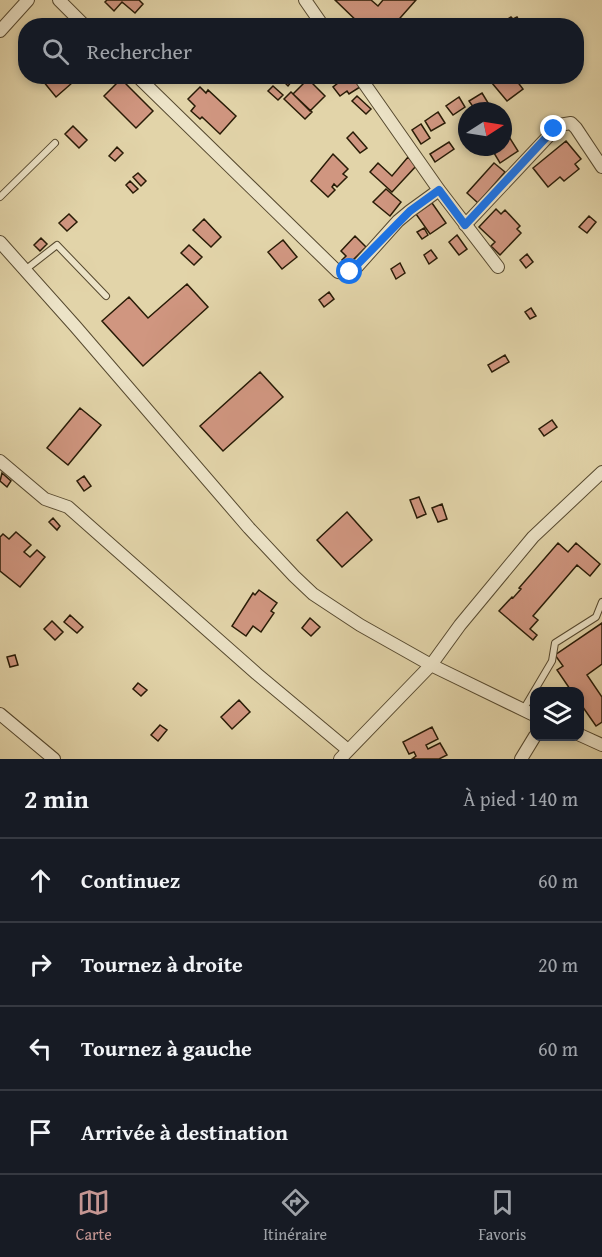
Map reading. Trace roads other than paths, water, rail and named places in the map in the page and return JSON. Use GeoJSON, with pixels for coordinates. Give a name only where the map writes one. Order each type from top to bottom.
{"type":"FeatureCollection","features":[{"type":"Feature","properties":{"kind":"street"},"geometry":{"type":"LineString","coordinates":[[0,32],[28,0]]}},
{"type":"Feature","properties":{"kind":"street"},"geometry":{"type":"LineString","coordinates":[[59,0],[77,18]]}},
{"type":"Feature","properties":{"kind":"street"},"geometry":{"type":"LineString","coordinates":[[305,0],[317,18]]}},
{"type":"Feature","properties":{"kind":"street"},"geometry":{"type":"LineString","coordinates":[[145,84],[342,274],[354,270],[398,221],[439,190]]}},
{"type":"Feature","properties":{"kind":"street"},"geometry":{"type":"LineString","coordinates":[[365,84],[439,190],[498,267]]}},
{"type":"Feature","properties":{"kind":"street"},"geometry":{"type":"LineString","coordinates":[[465,225],[559,125],[571,123],[602,167]]}},
{"type":"Feature","properties":{"kind":"street"},"geometry":{"type":"LineString","coordinates":[[0,242],[294,576],[313,594],[360,626],[431,665],[529,713]]}},
{"type":"Feature","properties":{"kind":"street"},"geometry":{"type":"LineString","coordinates":[[0,461],[45,499],[62,504],[75,513],[257,674],[344,755],[431,665],[460,625],[533,537],[602,472]]}},
{"type":"Feature","properties":{"kind":"street"},"geometry":{"type":"LineString","coordinates":[[0,714],[54,759]]}},
{"type":"Feature","properties":{"kind":"street"},"geometry":{"type":"LineString","coordinates":[[584,737],[602,745]]}},
{"type":"Feature","properties":{"kind":"street"},"geometry":{"type":"LineString","coordinates":[[521,759],[533,741]]}},
{"type":"Feature","properties":{"kind":"lane"},"geometry":{"type":"LineString","coordinates":[[0,197],[55,143]]}},
{"type":"Feature","properties":{"kind":"lane"},"geometry":{"type":"LineString","coordinates":[[25,270],[57,245],[106,296]]}},
{"type":"Feature","properties":{"kind":"lane"},"geometry":{"type":"LineString","coordinates":[[529,713],[552,661],[555,643],[596,617],[602,602]]}}]}
